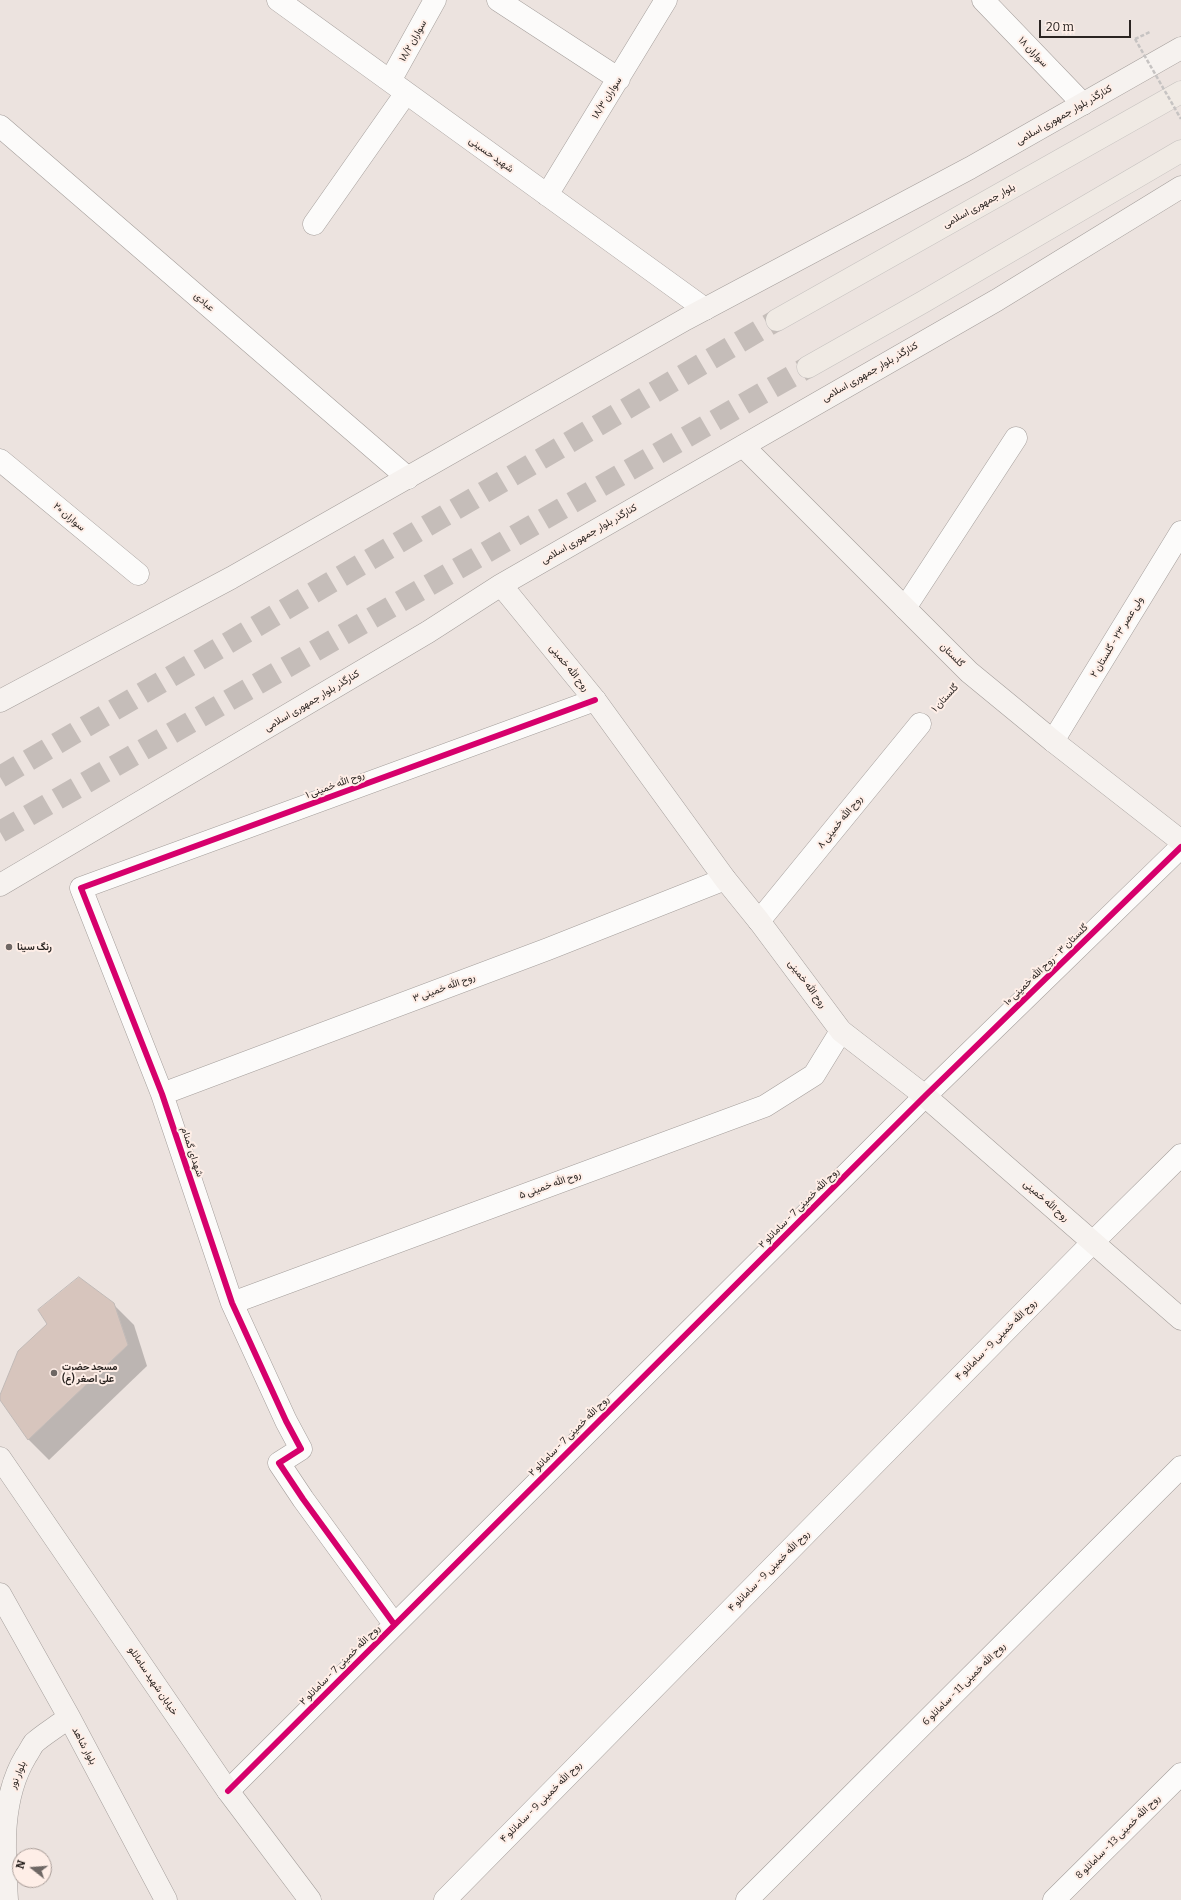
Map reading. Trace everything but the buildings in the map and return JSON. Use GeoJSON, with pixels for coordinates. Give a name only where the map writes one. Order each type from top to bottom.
{"type":"FeatureCollection","features":[{"type":"Feature","properties":{"kind":"main road","name":"کنارگذر بلوار جمهوری اسلامی"},"geometry":{"type":"LineString","coordinates":[[0,701],[231,578],[705,309],[970,168],[1181,48]]}},
{"type":"Feature","properties":{"kind":"main road","name":"بلوار جمهوری اسلامی"},"geometry":{"type":"LineString","coordinates":[[777,320],[1181,92]]}},
{"type":"Feature","properties":{"kind":"main road"},"geometry":{"type":"LineString","coordinates":[[808,367],[930,298],[1181,151]]}},
{"type":"Feature","properties":{"kind":"main road","name":"کنارگذر بلوار جمهوری اسلامی"},"geometry":{"type":"LineString","coordinates":[[0,886],[428,632],[501,585],[997,300],[1181,187]]}},
{"type":"Feature","properties":{"kind":"main road","name":"گلستان"},"geometry":{"type":"LineString","coordinates":[[743,446],[969,672],[1181,841]]}},
{"type":"Feature","properties":{"kind":"main road","name":"روح الله خمینی"},"geometry":{"type":"LineString","coordinates":[[501,585],[595,700],[725,879],[759,921],[842,1031],[925,1096],[1181,1319]]}},
{"type":"Feature","properties":{"kind":"main road","name":"خیابان شهید سامانلو"},"geometry":{"type":"LineString","coordinates":[[0,1458],[228,1791],[310,1900]]}},
{"type":"Feature","properties":{"kind":"main road","name":"بلوار شاهد"},"geometry":{"type":"LineString","coordinates":[[0,1594],[69,1717],[166,1900]]}},
{"type":"Feature","properties":{"kind":"main road","name":"بلوار نور"},"geometry":{"type":"LineString","coordinates":[[8,1900],[4,1852],[4,1831],[10,1794],[19,1768],[34,1744],[69,1717]]}},
{"type":"Feature","properties":{"kind":"main road"},"geometry":{"type":"LineString","coordinates":[[290,1874],[293,1900]]}},
{"type":"Feature","properties":{"kind":"street","name":"شهید حسینی"},"geometry":{"type":"LineString","coordinates":[[278,0],[705,309]]}},
{"type":"Feature","properties":{"kind":"street","name":"سواران ۱۸/۲"},"geometry":{"type":"LineString","coordinates":[[314,224],[398,87],[435,0]]}},
{"type":"Feature","properties":{"kind":"street"},"geometry":{"type":"LineString","coordinates":[[498,0],[619,79]]}},
{"type":"Feature","properties":{"kind":"street","name":"سواران ۱۸/۳"},"geometry":{"type":"LineString","coordinates":[[547,195],[666,0]]}},
{"type":"Feature","properties":{"kind":"street","name":"سواران ۱۸"},"geometry":{"type":"LineString","coordinates":[[983,0],[1083,104]]}},
{"type":"Feature","properties":{"kind":"street","name":"عبادی"},"geometry":{"type":"LineString","coordinates":[[0,126],[408,478]]}},
{"type":"Feature","properties":{"kind":"street"},"geometry":{"type":"LineString","coordinates":[[905,608],[1016,438]]}},
{"type":"Feature","properties":{"kind":"street","name":"سواران ۲۰"},"geometry":{"type":"LineString","coordinates":[[0,460],[138,574]]}},
{"type":"Feature","properties":{"kind":"street","name":"ولی عصر ۲۳ - گلستان ۲"},"geometry":{"type":"LineString","coordinates":[[1054,741],[1181,532]]}},
{"type":"Feature","properties":{"kind":"street","name":"روح الله خمینی ۱"},"geometry":{"type":"LineString","coordinates":[[81,888],[595,700]]}},
{"type":"Feature","properties":{"kind":"street","name":"روح الله خمینی ۸"},"geometry":{"type":"LineString","coordinates":[[759,921],[920,724]]}},
{"type":"Feature","properties":{"kind":"street","name":"گلستان ۳ - روح الله خمینی ۱۰"},"geometry":{"type":"LineString","coordinates":[[925,1096],[1181,847]]}},
{"type":"Feature","properties":{"kind":"street","name":"روح الله خمینی ۳"},"geometry":{"type":"LineString","coordinates":[[162,1094],[548,949],[725,879]]}},
{"type":"Feature","properties":{"kind":"street","name":"شهدای گمنام"},"geometry":{"type":"LineString","coordinates":[[81,888],[162,1094],[232,1303],[286,1421],[301,1449],[279,1463],[303,1499],[394,1624]]}},
{"type":"Feature","properties":{"kind":"street","name":"روح الله خمینی ۵"},"geometry":{"type":"LineString","coordinates":[[232,1303],[765,1106],[814,1075],[842,1031]]}},
{"type":"Feature","properties":{"kind":"street","name":"روح الله خمینی 7 - سامانلو ۲"},"geometry":{"type":"LineString","coordinates":[[228,1791],[925,1096]]}},
{"type":"Feature","properties":{"kind":"street","name":"روح الله خمینی 9 - سامانلو ۴"},"geometry":{"type":"LineString","coordinates":[[445,1900],[1093,1242],[1181,1155]]}},
{"type":"Feature","properties":{"kind":"street","name":"روح الله خمینی 11 - سامانلو 6"},"geometry":{"type":"LineString","coordinates":[[747,1900],[1181,1467]]}},
{"type":"Feature","properties":{"kind":"street","name":"روح الله خمینی 13 - سامانلو 8"},"geometry":{"type":"LineString","coordinates":[[1054,1900],[1181,1774]]}},
{"type":"Feature","properties":{"kind":"path"},"geometry":{"type":"LineString","coordinates":[[1135,39],[1181,119]]}},
{"type":"Feature","properties":{"kind":"tunnel"},"geometry":{"type":"LineString","coordinates":[[0,777],[777,320]]}},
{"type":"Feature","properties":{"kind":"tunnel"},"geometry":{"type":"LineString","coordinates":[[0,832],[808,367]]}},
{"type":"Feature","properties":{"kind":"cycle path"},"geometry":{"type":"LineString","coordinates":[[394,1624],[303,1499],[279,1463],[301,1449],[286,1421],[232,1303],[162,1094],[81,888],[595,700]]}},
{"type":"Feature","properties":{"kind":"cycle path"},"geometry":{"type":"LineString","coordinates":[[228,1791],[925,1096],[1181,847]]}},
{"type":"Feature","properties":{"kind":"place","name":"رنگ سینا"},"geometry":{"type":"Point","coordinates":[9,947]}},
{"type":"Feature","properties":{"kind":"place","name":"مسجد حضرت علی اصغر (ع)"},"geometry":{"type":"Point","coordinates":[54,1373]}}]}
